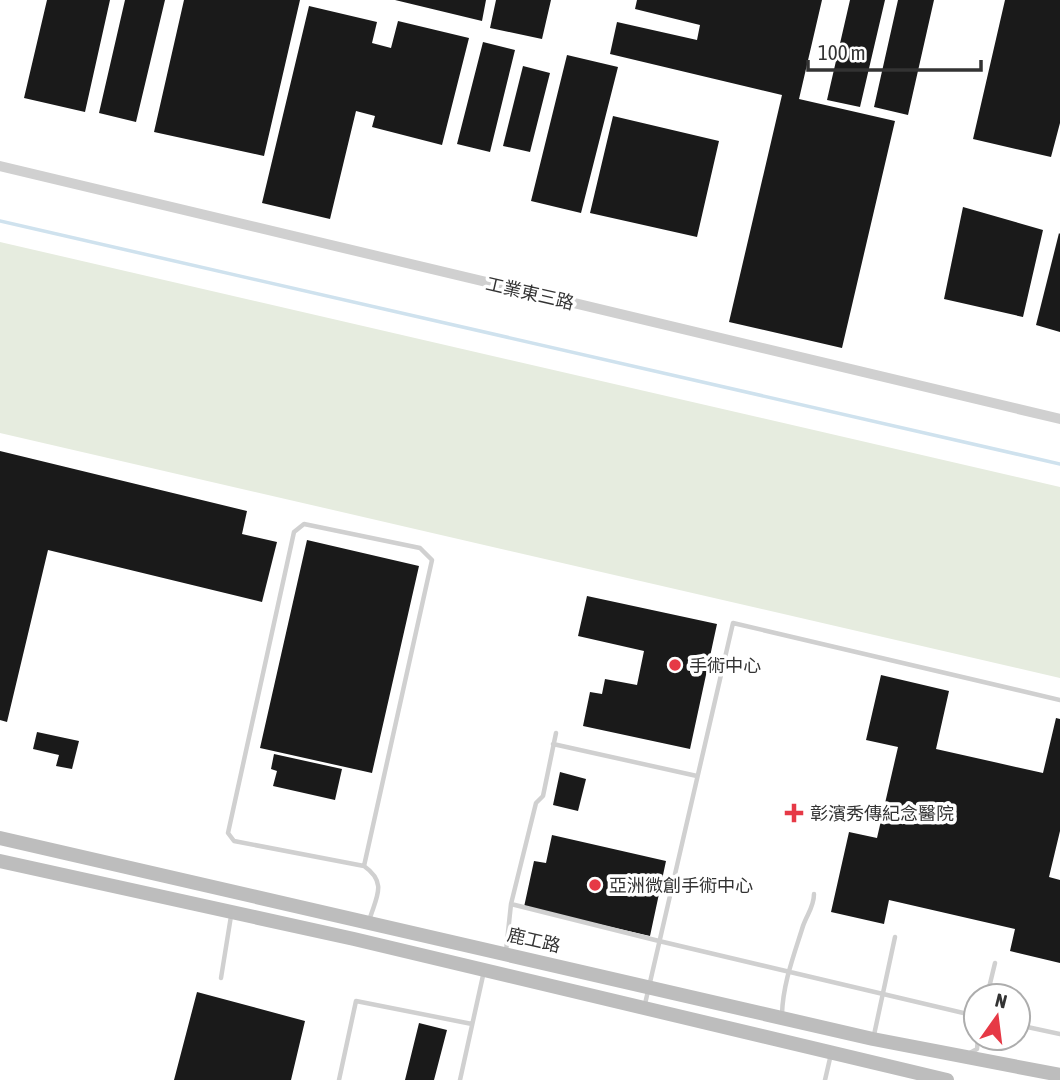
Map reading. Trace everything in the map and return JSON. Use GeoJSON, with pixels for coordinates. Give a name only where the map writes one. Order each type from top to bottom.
{"type":"FeatureCollection","features":[{"type":"Feature","properties":{"kind":"street","name":"工業東三路"},"geometry":{"type":"LineString","coordinates":[[0,166],[1060,419]]}},
{"type":"Feature","properties":{"kind":"street","name":"鹿工路"},"geometry":{"type":"LineString","coordinates":[[0,838],[873,1039],[1060,1075]]}},
{"type":"Feature","properties":{"kind":"street"},"geometry":{"type":"LineString","coordinates":[[0,860],[484,970],[947,1080]]}},
{"type":"Feature","properties":{"kind":"lane"},"geometry":{"type":"LineString","coordinates":[[364,866],[432,560],[419,548],[304,524],[294,532],[228,833],[234,841],[364,866],[376,874],[378,879],[369,922]]}},
{"type":"Feature","properties":{"kind":"lane"},"geometry":{"type":"LineString","coordinates":[[643,1009],[733,623],[1060,700]]}},
{"type":"Feature","properties":{"kind":"lane"},"geometry":{"type":"LineString","coordinates":[[506,953],[511,904],[536,803],[543,796],[556,733]]}},
{"type":"Feature","properties":{"kind":"lane"},"geometry":{"type":"LineString","coordinates":[[553,744],[696,776]]}},
{"type":"Feature","properties":{"kind":"lane"},"geometry":{"type":"LineString","coordinates":[[782,1018],[788,971],[804,923],[814,903],[814,894]]}},
{"type":"Feature","properties":{"kind":"lane"},"geometry":{"type":"LineString","coordinates":[[511,904],[962,1013]]}},
{"type":"Feature","properties":{"kind":"lane"},"geometry":{"type":"LineString","coordinates":[[221,978],[231,913]]}},
{"type":"Feature","properties":{"kind":"lane"},"geometry":{"type":"LineString","coordinates":[[873,1039],[895,937]]}},
{"type":"Feature","properties":{"kind":"lane"},"geometry":{"type":"LineString","coordinates":[[990,982],[995,963]]}},
{"type":"Feature","properties":{"kind":"lane"},"geometry":{"type":"LineString","coordinates":[[460,1080],[484,970]]}},
{"type":"Feature","properties":{"kind":"lane"},"geometry":{"type":"LineString","coordinates":[[339,1080],[356,1001],[472,1024]]}},
{"type":"Feature","properties":{"kind":"lane"},"geometry":{"type":"LineString","coordinates":[[1032,1028],[1060,1034]]}},
{"type":"Feature","properties":{"kind":"lane"},"geometry":{"type":"LineString","coordinates":[[961,1057],[970,1052]]}},
{"type":"Feature","properties":{"kind":"lane"},"geometry":{"type":"LineString","coordinates":[[825,1080],[831,1053]]}},
{"type":"Feature","properties":{"kind":"shaded area"},"geometry":{"type":"Polygon","coordinates":[[[0,242],[1060,487],[1060,678],[0,433],[0,242]]]}},
{"type":"Feature","properties":{"kind":"building"},"geometry":{"type":"Polygon","coordinates":[[[47,0],[110,0],[85,112],[24,98],[47,0]]]}},
{"type":"Feature","properties":{"kind":"building"},"geometry":{"type":"Polygon","coordinates":[[[125,0],[165,0],[136,122],[99,113],[125,0]]]}},
{"type":"Feature","properties":{"kind":"building"},"geometry":{"type":"Polygon","coordinates":[[[184,0],[300,0],[264,156],[154,132],[184,0]]]}},
{"type":"Feature","properties":{"kind":"building"},"geometry":{"type":"Polygon","coordinates":[[[395,0],[486,0],[482,21],[395,0]]]}},
{"type":"Feature","properties":{"kind":"building"},"geometry":{"type":"Polygon","coordinates":[[[496,0],[551,0],[542,39],[490,28],[496,0]]]}},
{"type":"Feature","properties":{"kind":"building"},"geometry":{"type":"Polygon","coordinates":[[[637,0],[822,0],[799,99],[895,121],[842,348],[729,322],[782,95],[610,54],[617,22],[697,40],[700,25],[635,9],[637,0]]]}},
{"type":"Feature","properties":{"kind":"building"},"geometry":{"type":"Polygon","coordinates":[[[850,0],[885,0],[860,107],[827,100],[850,0]]]}},
{"type":"Feature","properties":{"kind":"building"},"geometry":{"type":"Polygon","coordinates":[[[898,0],[934,0],[908,115],[874,107],[898,0]]]}},
{"type":"Feature","properties":{"kind":"building"},"geometry":{"type":"Polygon","coordinates":[[[1005,0],[1060,0],[1060,123],[1051,157],[973,139],[1005,0]]]}},
{"type":"Feature","properties":{"kind":"building"},"geometry":{"type":"Polygon","coordinates":[[[309,6],[377,22],[372,43],[391,48],[398,21],[469,38],[442,145],[372,127],[375,116],[356,111],[330,219],[262,203],[309,6]]]}},
{"type":"Feature","properties":{"kind":"building"},"geometry":{"type":"Polygon","coordinates":[[[483,42],[515,50],[490,152],[457,144],[483,42]]]}},
{"type":"Feature","properties":{"kind":"building"},"geometry":{"type":"Polygon","coordinates":[[[567,55],[618,67],[581,213],[531,201],[567,55]]]}},
{"type":"Feature","properties":{"kind":"building"},"geometry":{"type":"Polygon","coordinates":[[[523,66],[550,73],[530,152],[503,146],[523,66]]]}},
{"type":"Feature","properties":{"kind":"building"},"geometry":{"type":"Polygon","coordinates":[[[613,116],[719,141],[697,237],[590,213],[613,116]]]}},
{"type":"Feature","properties":{"kind":"building"},"geometry":{"type":"Polygon","coordinates":[[[963,207],[1043,230],[1023,317],[944,299],[963,207]]]}},
{"type":"Feature","properties":{"kind":"building"},"geometry":{"type":"Polygon","coordinates":[[[1060,234],[1060,332],[1036,325],[1060,234]]]}},
{"type":"Feature","properties":{"kind":"building"},"geometry":{"type":"Polygon","coordinates":[[[0,451],[247,511],[242,534],[277,542],[262,602],[48,550],[7,722],[0,720],[0,451]]]}},
{"type":"Feature","properties":{"kind":"building"},"geometry":{"type":"Polygon","coordinates":[[[307,540],[419,566],[372,773],[260,748],[307,540]]]}},
{"type":"Feature","properties":{"kind":"building","name":"手術中心"},"geometry":{"type":"Polygon","coordinates":[[[587,596],[717,624],[690,749],[583,726],[590,692],[602,694],[605,679],[637,685],[644,651],[578,636],[587,596]]]}},
{"type":"Feature","properties":{"kind":"building","name":"彰濱秀傳紀念醫院"},"geometry":{"type":"Polygon","coordinates":[[[881,675],[949,691],[936,749],[1043,773],[1056,718],[1060,719],[1060,831],[1049,877],[1060,880],[1060,963],[1010,951],[1015,929],[889,900],[884,924],[831,912],[849,832],[877,838],[898,747],[866,740],[881,675]]]}},
{"type":"Feature","properties":{"kind":"building"},"geometry":{"type":"Polygon","coordinates":[[[37,732],[79,741],[72,769],[56,766],[59,755],[33,749],[37,732]]]}},
{"type":"Feature","properties":{"kind":"building"},"geometry":{"type":"Polygon","coordinates":[[[274,754],[342,769],[335,800],[273,786],[277,771],[271,769],[274,754]]]}},
{"type":"Feature","properties":{"kind":"building"},"geometry":{"type":"Polygon","coordinates":[[[560,772],[586,779],[578,811],[553,805],[560,772]]]}},
{"type":"Feature","properties":{"kind":"building","name":"亞洲微創手術中心"},"geometry":{"type":"Polygon","coordinates":[[[552,835],[666,861],[650,936],[524,907],[534,861],[546,863],[552,835]]]}},
{"type":"Feature","properties":{"kind":"building"},"geometry":{"type":"Polygon","coordinates":[[[197,992],[305,1021],[291,1080],[174,1080],[197,992]]]}},
{"type":"Feature","properties":{"kind":"building"},"geometry":{"type":"Polygon","coordinates":[[[419,1023],[447,1030],[434,1080],[405,1080],[419,1023]]]}},
{"type":"Feature","properties":{"kind":"waterway"},"geometry":{"type":"LineString","coordinates":[[0,221],[1060,464]]}},
{"type":"Feature","properties":{"kind":"place","name":"手術中心"},"geometry":{"type":"Point","coordinates":[675,665]}},
{"type":"Feature","properties":{"kind":"place","name":"彰濱秀傳紀念醫院"},"geometry":{"type":"Point","coordinates":[794,813]}},
{"type":"Feature","properties":{"kind":"place","name":"亞洲微創手術中心"},"geometry":{"type":"Point","coordinates":[595,885]}}]}
